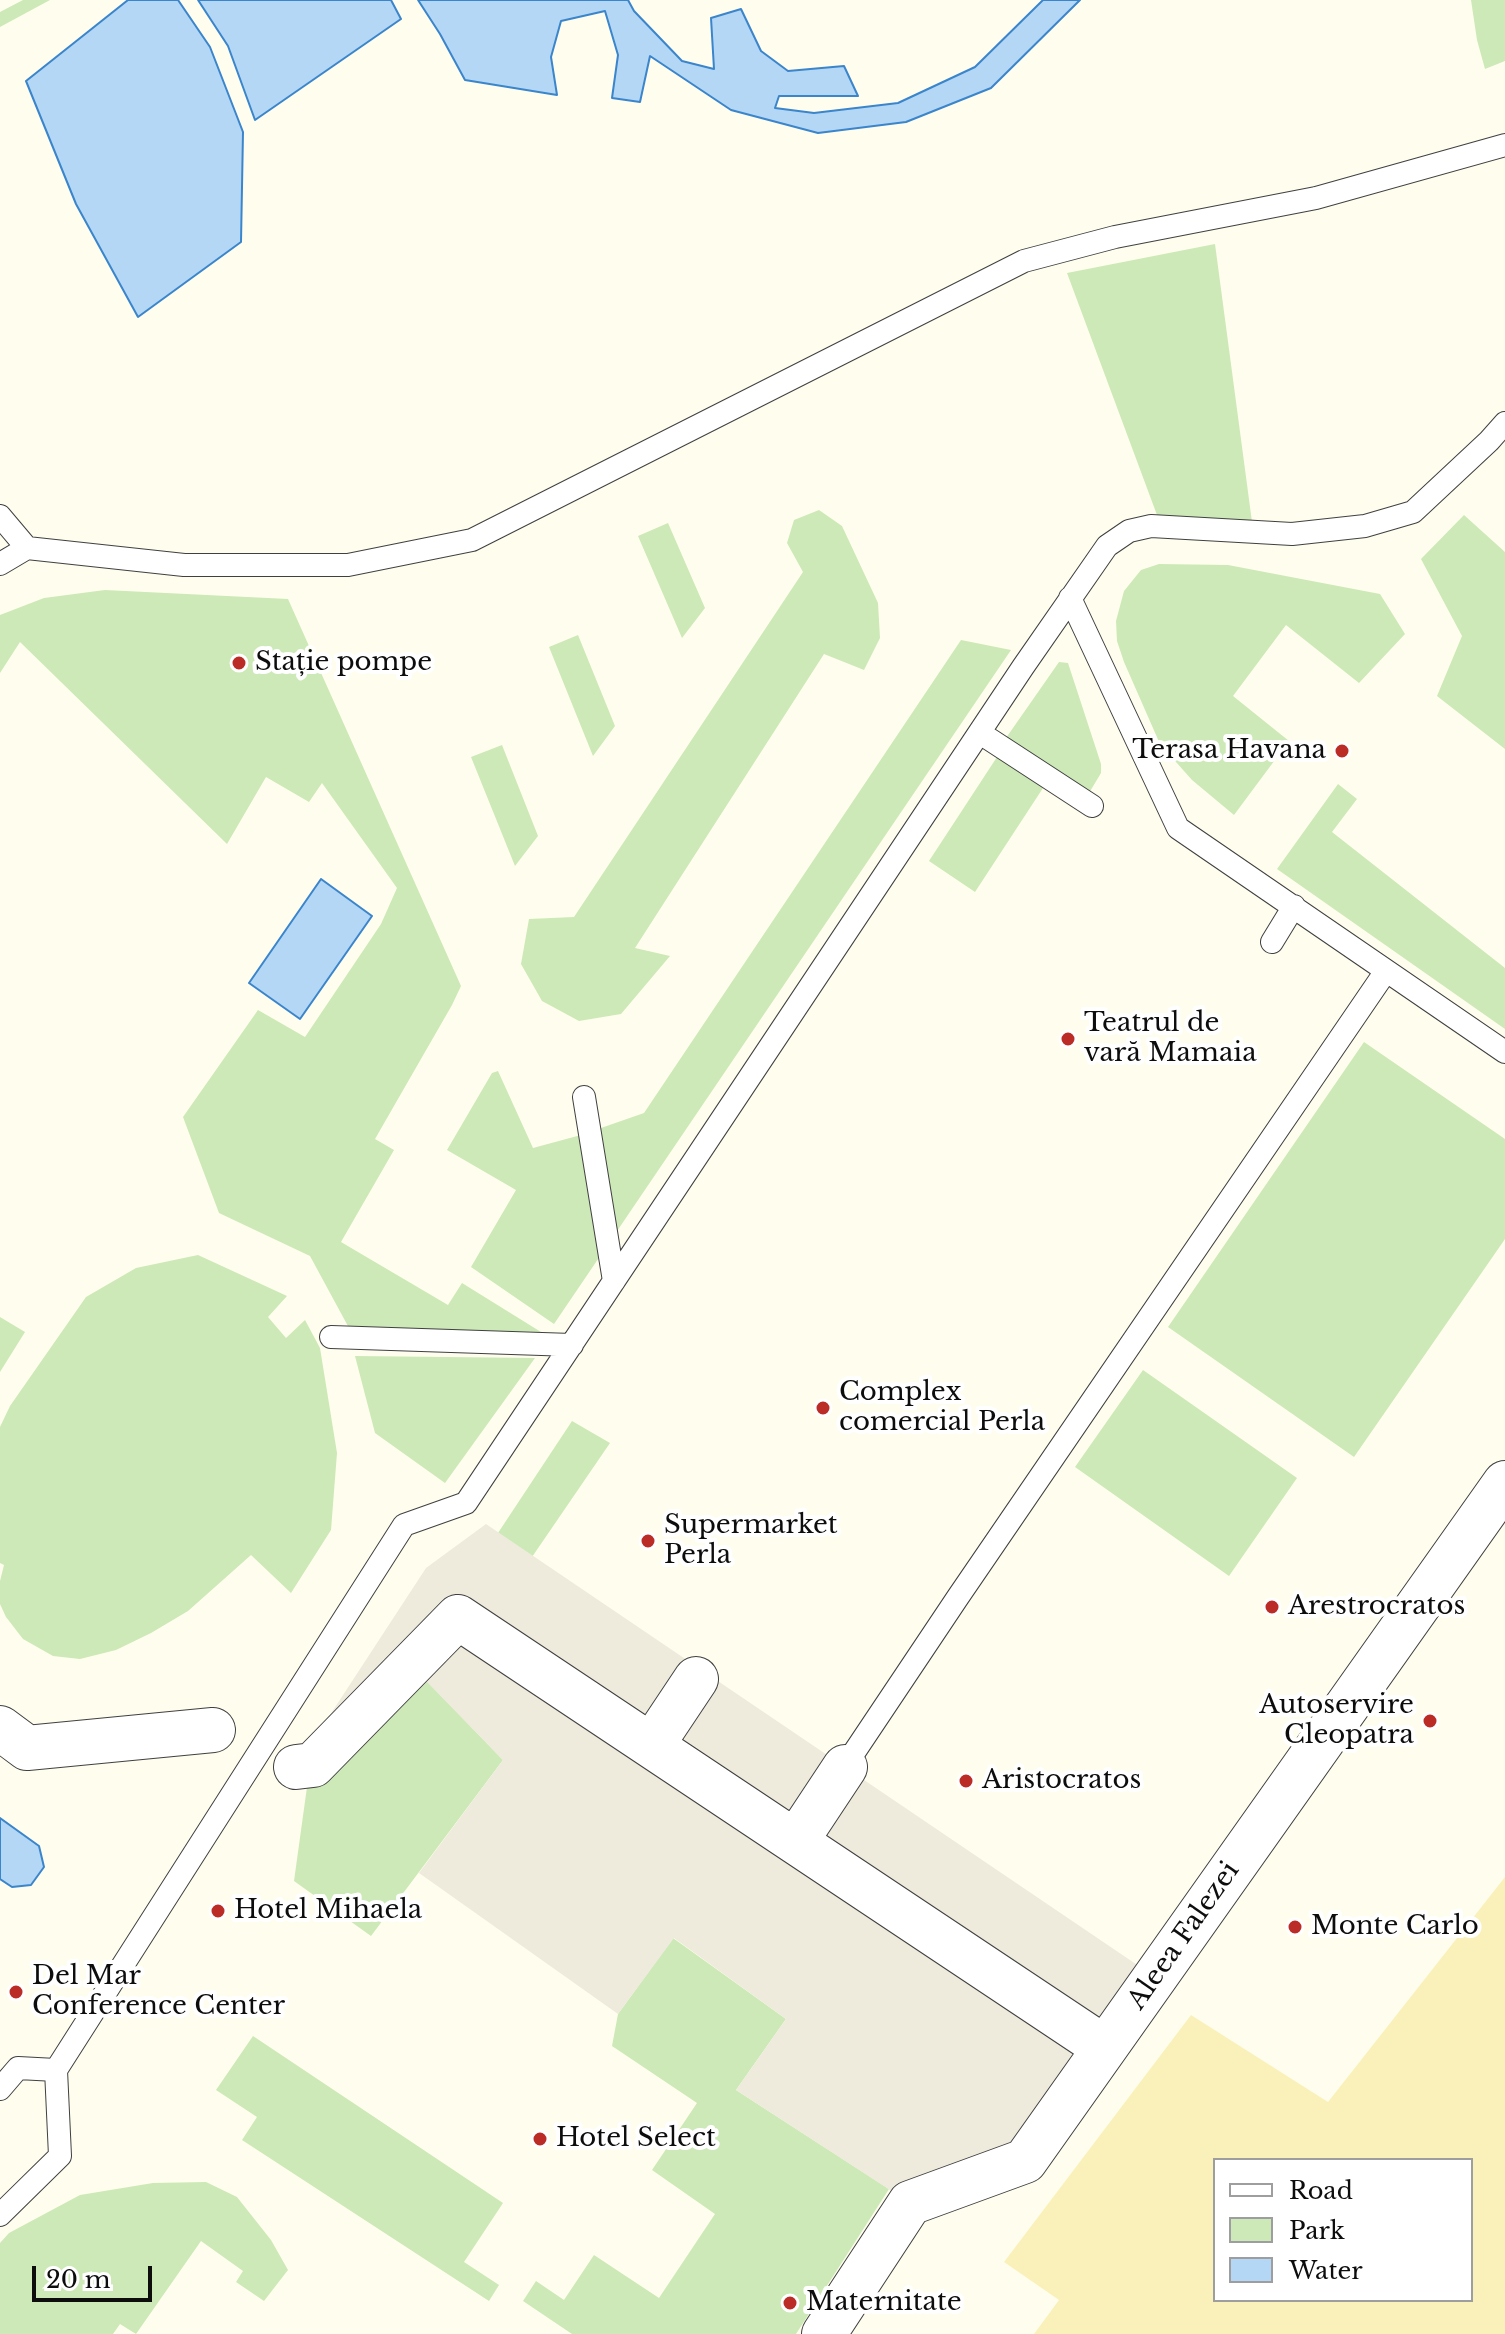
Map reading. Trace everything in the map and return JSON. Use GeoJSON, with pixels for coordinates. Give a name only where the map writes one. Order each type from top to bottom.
{"type":"FeatureCollection","features":[{"type":"Feature","properties":{"kind":"street","name":"Aleea Falezei"},"geometry":{"type":"LineString","coordinates":[[824,2334],[910,2203],[1025,2161],[1505,1483]]}},
{"type":"Feature","properties":{"kind":"street"},"geometry":{"type":"LineString","coordinates":[[296,1767],[313,1765],[458,1617],[1105,2048]]}},
{"type":"Feature","properties":{"kind":"street"},"geometry":{"type":"LineString","coordinates":[[652,1745],[696,1679]]}},
{"type":"Feature","properties":{"kind":"street"},"geometry":{"type":"LineString","coordinates":[[0,1728],[27,1748],[213,1730]]}},
{"type":"Feature","properties":{"kind":"street"},"geometry":{"type":"LineString","coordinates":[[796,1841],[850,1759]]}},
{"type":"Feature","properties":{"kind":"lane"},"geometry":{"type":"LineString","coordinates":[[0,564],[27,548],[184,565],[348,565],[472,540],[1024,261],[1115,237],[1316,198],[1505,145]]}},
{"type":"Feature","properties":{"kind":"lane"},"geometry":{"type":"LineString","coordinates":[[0,2215],[60,2156],[56,2070],[404,1525],[466,1503],[1107,546],[1129,531],[1151,526],[1292,534],[1365,526],[1413,512],[1505,423]]}},
{"type":"Feature","properties":{"kind":"lane"},"geometry":{"type":"LineString","coordinates":[[0,516],[27,548]]}},
{"type":"Feature","properties":{"kind":"lane"},"geometry":{"type":"LineString","coordinates":[[1070,598],[1178,828],[1505,1052]]}},
{"type":"Feature","properties":{"kind":"lane"},"geometry":{"type":"LineString","coordinates":[[980,733],[1092,806]]}},
{"type":"Feature","properties":{"kind":"lane"},"geometry":{"type":"LineString","coordinates":[[1272,942],[1294,906]]}},
{"type":"Feature","properties":{"kind":"lane"},"geometry":{"type":"LineString","coordinates":[[850,1759],[1386,971]]}},
{"type":"Feature","properties":{"kind":"lane"},"geometry":{"type":"LineString","coordinates":[[584,1097],[614,1281]]}},
{"type":"Feature","properties":{"kind":"lane"},"geometry":{"type":"LineString","coordinates":[[331,1337],[572,1345]]}},
{"type":"Feature","properties":{"kind":"lane"},"geometry":{"type":"LineString","coordinates":[[0,2089],[18,2068],[56,2070]]}},
{"type":"Feature","properties":{"kind":"green space"},"geometry":{"type":"Polygon","coordinates":[[[23,0],[50,0],[0,27],[0,12],[23,0]]]}},
{"type":"Feature","properties":{"kind":"green space"},"geometry":{"type":"Polygon","coordinates":[[[1471,0],[1505,0],[1505,61],[1485,69],[1477,40],[1471,0]]]}},
{"type":"Feature","properties":{"kind":"green space"},"geometry":{"type":"Polygon","coordinates":[[[1215,244],[1252,522],[1157,515],[1067,273],[1215,244]]]}},
{"type":"Feature","properties":{"kind":"green space"},"geometry":{"type":"Polygon","coordinates":[[[819,510],[842,526],[878,603],[880,638],[864,670],[824,654],[635,948],[670,956],[621,1014],[579,1021],[542,1001],[521,964],[529,919],[574,917],[803,572],[787,543],[794,520],[819,510]]]}},
{"type":"Feature","properties":{"kind":"green space"},"geometry":{"type":"Polygon","coordinates":[[[1464,515],[1505,552],[1505,749],[1437,696],[1462,636],[1421,559],[1464,515]]]}},
{"type":"Feature","properties":{"kind":"green space"},"geometry":{"type":"Polygon","coordinates":[[[668,523],[705,608],[682,638],[638,536],[668,523]]]}},
{"type":"Feature","properties":{"kind":"green space"},"geometry":{"type":"Polygon","coordinates":[[[1159,564],[1228,565],[1380,594],[1405,634],[1359,683],[1286,625],[1233,696],[1289,741],[1234,815],[1192,780],[1160,744],[1117,641],[1116,621],[1124,591],[1141,570],[1159,564]]]}},
{"type":"Feature","properties":{"kind":"green space"},"geometry":{"type":"Polygon","coordinates":[[[105,590],[288,599],[461,986],[375,1139],[394,1150],[341,1242],[448,1305],[462,1283],[541,1332],[349,1328],[310,1256],[219,1213],[183,1117],[258,1010],[305,1037],[381,924],[397,888],[322,783],[309,802],[266,777],[227,844],[20,642],[0,673],[0,615],[44,598],[105,590]]]}},
{"type":"Feature","properties":{"kind":"green space"},"geometry":{"type":"Polygon","coordinates":[[[578,635],[615,726],[593,756],[549,647],[578,635]]]}},
{"type":"Feature","properties":{"kind":"green space"},"geometry":{"type":"Polygon","coordinates":[[[961,640],[1011,650],[554,1324],[471,1267],[516,1190],[447,1150],[492,1073],[498,1071],[533,1148],[644,1113],[961,640]]]}},
{"type":"Feature","properties":{"kind":"green space"},"geometry":{"type":"Polygon","coordinates":[[[1059,662],[1068,663],[1101,764],[1101,773],[1089,793],[1006,738],[1059,662]]]}},
{"type":"Feature","properties":{"kind":"green space"},"geometry":{"type":"Polygon","coordinates":[[[502,745],[538,836],[515,866],[471,757],[502,745]]]}},
{"type":"Feature","properties":{"kind":"green space"},"geometry":{"type":"Polygon","coordinates":[[[997,757],[1043,788],[975,892],[929,861],[997,757]]]}},
{"type":"Feature","properties":{"kind":"green space"},"geometry":{"type":"Polygon","coordinates":[[[1338,784],[1357,799],[1332,832],[1505,968],[1505,1029],[1277,869],[1338,784]]]}},
{"type":"Feature","properties":{"kind":"green space"},"geometry":{"type":"Polygon","coordinates":[[[1364,1042],[1505,1139],[1505,1239],[1354,1457],[1168,1327],[1364,1042]]]}},
{"type":"Feature","properties":{"kind":"green space"},"geometry":{"type":"Polygon","coordinates":[[[198,1255],[287,1296],[268,1317],[286,1338],[305,1320],[320,1348],[337,1453],[331,1530],[291,1593],[251,1555],[188,1611],[151,1633],[116,1650],[80,1659],[53,1656],[23,1639],[0,1604],[4,1565],[0,1563],[0,1427],[10,1406],[86,1297],[136,1268],[198,1255]]]}},
{"type":"Feature","properties":{"kind":"green space"},"geometry":{"type":"Polygon","coordinates":[[[0,1317],[25,1332],[0,1372],[0,1317]]]}},
{"type":"Feature","properties":{"kind":"green space"},"geometry":{"type":"Polygon","coordinates":[[[355,1356],[535,1358],[445,1483],[375,1433],[355,1356]]]}},
{"type":"Feature","properties":{"kind":"green space"},"geometry":{"type":"Polygon","coordinates":[[[1143,1370],[1297,1478],[1229,1576],[1075,1467],[1143,1370]]]}},
{"type":"Feature","properties":{"kind":"green space"},"geometry":{"type":"Polygon","coordinates":[[[572,1421],[610,1443],[532,1557],[498,1533],[572,1421]]]}},
{"type":"Feature","properties":{"kind":"green space"},"geometry":{"type":"Polygon","coordinates":[[[427,1681],[503,1760],[371,1936],[294,1881],[307,1787],[427,1681]]]}},
{"type":"Feature","properties":{"kind":"green space"},"geometry":{"type":"Polygon","coordinates":[[[673,1938],[786,2019],[736,2090],[889,2189],[796,2334],[572,2334],[523,2301],[536,2281],[564,2300],[594,2255],[659,2298],[715,2214],[652,2170],[697,2103],[612,2046],[618,2014],[673,1938]]]}},
{"type":"Feature","properties":{"kind":"green space"},"geometry":{"type":"Polygon","coordinates":[[[253,2036],[503,2203],[464,2262],[499,2285],[489,2301],[242,2140],[257,2117],[216,2090],[253,2036]]]}},
{"type":"Feature","properties":{"kind":"green space"},"geometry":{"type":"Polygon","coordinates":[[[206,2182],[237,2197],[271,2240],[288,2270],[264,2301],[236,2282],[243,2271],[201,2241],[136,2334],[120,2324],[113,2334],[0,2334],[0,2243],[9,2233],[80,2195],[153,2183],[206,2182]]]}},
{"type":"Feature","properties":{"kind":"sand"},"geometry":{"type":"Polygon","coordinates":[[[1505,1877],[1505,2334],[1034,2334],[1059,2300],[1004,2262],[1191,2015],[1328,2102],[1505,1877]]]}},
{"type":"Feature","properties":{"kind":"shaded area"},"geometry":{"type":"Polygon","coordinates":[[[486,1524],[1155,1977],[1025,2161],[910,2203],[736,2090],[786,2019],[674,1938],[618,2014],[419,1873],[503,1760],[427,1682],[307,1787],[296,1767],[426,1568],[486,1524]]]}},
{"type":"Feature","properties":{"kind":"water"},"geometry":{"type":"Polygon","coordinates":[[[128,0],[178,0],[210,47],[243,132],[241,242],[138,317],[76,204],[26,81],[128,0]]]}},
{"type":"Feature","properties":{"kind":"water"},"geometry":{"type":"Polygon","coordinates":[[[198,0],[391,0],[401,19],[255,120],[228,46],[198,0]]]}},
{"type":"Feature","properties":{"kind":"water"},"geometry":{"type":"Polygon","coordinates":[[[418,0],[628,0],[634,11],[682,61],[714,69],[711,18],[741,9],[761,51],[788,71],[844,66],[858,96],[779,96],[775,108],[814,113],[898,103],[975,67],[1043,0],[1080,0],[991,88],[906,122],[818,133],[731,110],[650,56],[640,102],[612,98],[618,55],[605,11],[561,21],[551,57],[557,95],[465,80],[418,0]]]}},
{"type":"Feature","properties":{"kind":"water"},"geometry":{"type":"Polygon","coordinates":[[[321,879],[372,916],[300,1019],[249,983],[321,879]]]}},
{"type":"Feature","properties":{"kind":"water"},"geometry":{"type":"Polygon","coordinates":[[[0,1818],[39,1846],[44,1867],[31,1885],[12,1887],[0,1879],[0,1818]]]}},
{"type":"Feature","properties":{"kind":"place","name":"Stație pompe"},"geometry":{"type":"Point","coordinates":[239,663]}},
{"type":"Feature","properties":{"kind":"place","name":"Terasa Havana"},"geometry":{"type":"Point","coordinates":[1342,751]}},
{"type":"Feature","properties":{"kind":"place","name":"Teatrul de vară Mamaia"},"geometry":{"type":"Point","coordinates":[1068,1039]}},
{"type":"Feature","properties":{"kind":"place","name":"Complex comercial Perla"},"geometry":{"type":"Point","coordinates":[823,1408]}},
{"type":"Feature","properties":{"kind":"place","name":"Supermarket Perla"},"geometry":{"type":"Point","coordinates":[648,1541]}},
{"type":"Feature","properties":{"kind":"place","name":"Arestrocratos"},"geometry":{"type":"Point","coordinates":[1272,1607]}},
{"type":"Feature","properties":{"kind":"place","name":"Autoservire Cleopatra"},"geometry":{"type":"Point","coordinates":[1430,1721]}},
{"type":"Feature","properties":{"kind":"place","name":"Aristocratos"},"geometry":{"type":"Point","coordinates":[966,1781]}},
{"type":"Feature","properties":{"kind":"place","name":"Hotel Mihaela"},"geometry":{"type":"Point","coordinates":[218,1911]}},
{"type":"Feature","properties":{"kind":"place","name":"Monte Carlo"},"geometry":{"type":"Point","coordinates":[1295,1927]}},
{"type":"Feature","properties":{"kind":"place","name":"Del Mar Conference Center"},"geometry":{"type":"Point","coordinates":[16,1992]}},
{"type":"Feature","properties":{"kind":"place","name":"Hotel Select"},"geometry":{"type":"Point","coordinates":[540,2139]}},
{"type":"Feature","properties":{"kind":"place","name":"Maternitate"},"geometry":{"type":"Point","coordinates":[790,2303]}}]}
